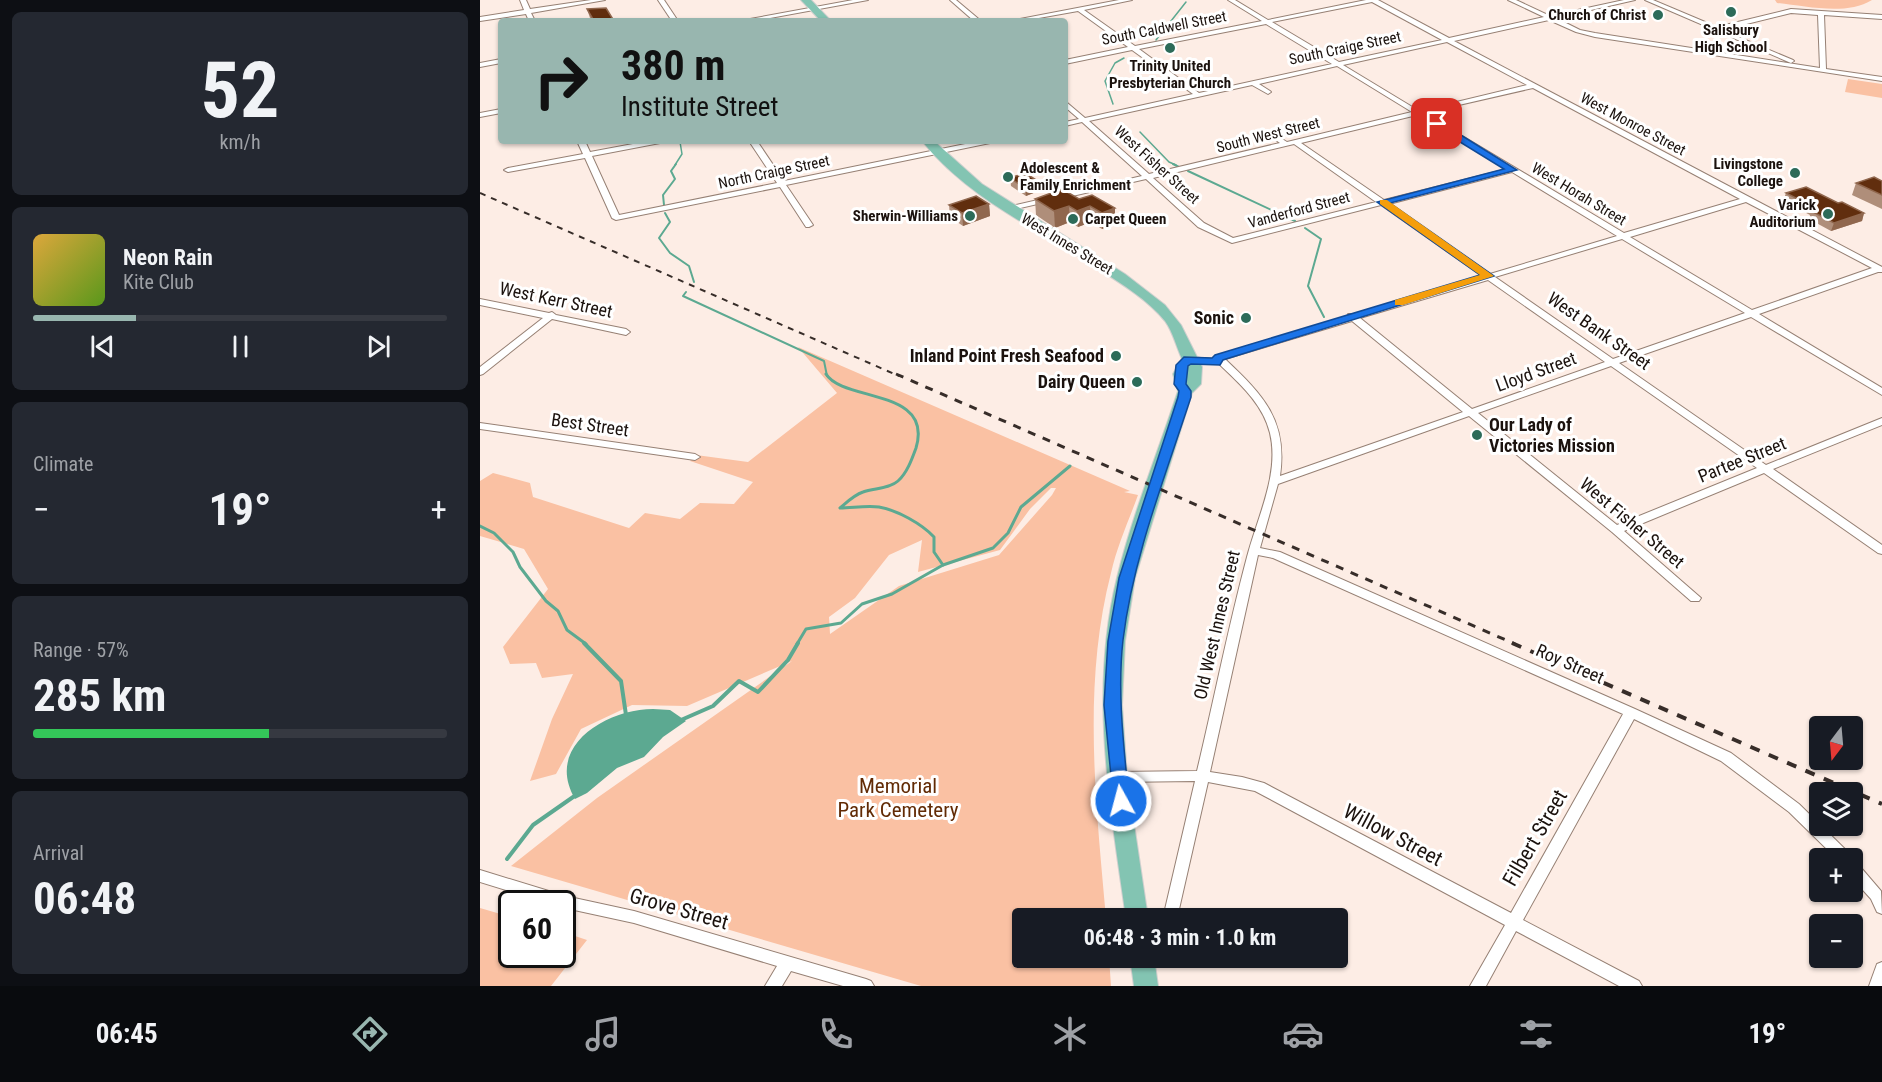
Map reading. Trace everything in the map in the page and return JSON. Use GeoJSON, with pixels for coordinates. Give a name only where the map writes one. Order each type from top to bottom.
{"type":"FeatureCollection","features":[{"type":"Feature","properties":{"kind":"main road"},"geometry":{"type":"LineString","coordinates":[[807,0],[823,18]]}},
{"type":"Feature","properties":{"kind":"main road","name":"West Innes Street"},"geometry":{"type":"LineString","coordinates":[[930,144],[965,178],[1010,209],[1122,278],[1150,299],[1176,327],[1189,360],[1195,367],[1194,384],[1185,391],[1126,578],[1116,641],[1113,694],[1117,777],[1136,908]]}},
{"type":"Feature","properties":{"kind":"street"},"geometry":{"type":"LineString","coordinates":[[523,0],[531,18]]}},
{"type":"Feature","properties":{"kind":"street"},"geometry":{"type":"LineString","coordinates":[[480,19],[602,0]]}},
{"type":"Feature","properties":{"kind":"street"},"geometry":{"type":"LineString","coordinates":[[661,0],[673,18]]}},
{"type":"Feature","properties":{"kind":"street"},"geometry":{"type":"LineString","coordinates":[[760,18],[865,0]]}},
{"type":"Feature","properties":{"kind":"street"},"geometry":{"type":"LineString","coordinates":[[953,0],[974,18]]}},
{"type":"Feature","properties":{"kind":"street"},"geometry":{"type":"LineString","coordinates":[[1091,0],[1099,5]]}},
{"type":"Feature","properties":{"kind":"street"},"geometry":{"type":"LineString","coordinates":[[1029,18],[1129,0]]}},
{"type":"Feature","properties":{"kind":"street","name":"West Horah Street"},"geometry":{"type":"LineString","coordinates":[[1231,0],[1882,392]]}},
{"type":"Feature","properties":{"kind":"street","name":"South Caldwell Street"},"geometry":{"type":"LineString","coordinates":[[1068,61],[1373,0]]}},
{"type":"Feature","properties":{"kind":"street","name":"West Monroe Street"},"geometry":{"type":"LineString","coordinates":[[1373,0],[1880,270]]}},
{"type":"Feature","properties":{"kind":"street"},"geometry":{"type":"LineString","coordinates":[[1511,0],[1549,18],[1595,35],[1882,79]]}},
{"type":"Feature","properties":{"kind":"street","name":"South Craige Street"},"geometry":{"type":"LineString","coordinates":[[1068,123],[1632,0]]}},
{"type":"Feature","properties":{"kind":"street"},"geometry":{"type":"LineString","coordinates":[[1648,0],[1804,67]]}},
{"type":"Feature","properties":{"kind":"street"},"geometry":{"type":"LineString","coordinates":[[1079,9],[1197,94]]}},
{"type":"Feature","properties":{"kind":"street"},"geometry":{"type":"LineString","coordinates":[[1717,29],[1791,11],[1882,16]]}},
{"type":"Feature","properties":{"kind":"street"},"geometry":{"type":"LineString","coordinates":[[1821,12],[1823,70]]}},
{"type":"Feature","properties":{"kind":"street"},"geometry":{"type":"LineString","coordinates":[[480,65],[498,62]]}},
{"type":"Feature","properties":{"kind":"street"},"geometry":{"type":"LineString","coordinates":[[1252,82],[1268,92]]}},
{"type":"Feature","properties":{"kind":"street","name":"South West Street"},"geometry":{"type":"LineString","coordinates":[[1010,209],[1532,86]]}},
{"type":"Feature","properties":{"kind":"street","name":"West Fisher Street"},"geometry":{"type":"LineString","coordinates":[[1068,106],[1201,225],[1232,242]]}},
{"type":"Feature","properties":{"kind":"street"},"geometry":{"type":"LineString","coordinates":[[480,115],[498,112]]}},
{"type":"Feature","properties":{"kind":"street","name":"West Bank Street"},"geometry":{"type":"LineString","coordinates":[[1269,133],[1291,143],[1382,202],[1882,550]]}},
{"type":"Feature","properties":{"kind":"street"},"geometry":{"type":"LineString","coordinates":[[582,144],[586,155]]}},
{"type":"Feature","properties":{"kind":"street"},"geometry":{"type":"LineString","coordinates":[[508,170],[644,144]]}},
{"type":"Feature","properties":{"kind":"street"},"geometry":{"type":"LineString","coordinates":[[755,144],[809,225]]}},
{"type":"Feature","properties":{"kind":"street"},"geometry":{"type":"LineString","coordinates":[[938,153],[977,144]]}},
{"type":"Feature","properties":{"kind":"street","name":"North Craige Street"},"geometry":{"type":"LineString","coordinates":[[586,155],[616,218],[938,153]]}},
{"type":"Feature","properties":{"kind":"street","name":"Vanderford Street"},"geometry":{"type":"LineString","coordinates":[[1232,242],[1512,170]]}},
{"type":"Feature","properties":{"kind":"street"},"geometry":{"type":"LineString","coordinates":[[1189,360],[1203,363],[1216,362],[1219,358],[1351,316],[1747,199]]}},
{"type":"Feature","properties":{"kind":"street","name":"Lloyd Street"},"geometry":{"type":"LineString","coordinates":[[1273,482],[1880,270]]}},
{"type":"Feature","properties":{"kind":"street","name":"West Kerr Street"},"geometry":{"type":"LineString","coordinates":[[480,302],[626,332]]}},
{"type":"Feature","properties":{"kind":"street"},"geometry":{"type":"LineString","coordinates":[[480,372],[552,315]]}},
{"type":"Feature","properties":{"kind":"street","name":"West Fisher Street"},"geometry":{"type":"LineString","coordinates":[[1351,316],[1616,530],[1695,598]]}},
{"type":"Feature","properties":{"kind":"street","name":"Old West Innes Street"},"geometry":{"type":"LineString","coordinates":[[1172,908],[1254,550],[1273,482],[1275,435],[1267,412],[1255,395],[1219,358]]}},
{"type":"Feature","properties":{"kind":"street","name":"Partee Street"},"geometry":{"type":"LineString","coordinates":[[1616,530],[1882,422]]}},
{"type":"Feature","properties":{"kind":"street","name":"Best Street"},"geometry":{"type":"LineString","coordinates":[[480,426],[695,458]]}},
{"type":"Feature","properties":{"kind":"street","name":"Roy Street"},"geometry":{"type":"LineString","coordinates":[[1254,550],[1276,555],[1631,712],[1726,757],[1794,808],[1835,848]]}},
{"type":"Feature","properties":{"kind":"street","name":"Filbert Street"},"geometry":{"type":"LineString","coordinates":[[1478,986],[1631,712]]}},
{"type":"Feature","properties":{"kind":"street","name":"Willow Street"},"geometry":{"type":"LineString","coordinates":[[1117,777],[1203,775],[1236,779],[1259,787],[1634,986]]}},
{"type":"Feature","properties":{"kind":"street","name":"Grove Street"},"geometry":{"type":"LineString","coordinates":[[480,876],[565,902],[634,917],[866,986]]}},
{"type":"Feature","properties":{"kind":"street"},"geometry":{"type":"LineString","coordinates":[[1863,880],[1876,895],[1882,908]]}},
{"type":"Feature","properties":{"kind":"street"},"geometry":{"type":"LineString","coordinates":[[773,986],[788,963]]}},
{"type":"Feature","properties":{"kind":"street"},"geometry":{"type":"LineString","coordinates":[[1877,986],[1882,969]]}},
{"type":"Feature","properties":{"kind":"green space"},"geometry":{"type":"Polygon","coordinates":[[[1775,0],[1872,0],[1862,5],[1838,9],[1777,3],[1775,0]]]}},
{"type":"Feature","properties":{"kind":"green space"},"geometry":{"type":"Polygon","coordinates":[[[1848,79],[1882,84],[1882,98],[1845,92],[1848,79]]]}},
{"type":"Feature","properties":{"kind":"green space","name":"Memorial Park Cemetery"},"geometry":{"type":"Polygon","coordinates":[[[798,347],[1130,491],[1124,492],[1138,495],[1114,563],[1102,615],[1097,658],[1094,745],[1098,832],[1105,908],[1012,908],[1012,968],[1110,968],[1111,986],[921,986],[511,866],[597,798],[792,661],[687,706],[632,705],[581,729],[556,774],[530,781],[552,719],[573,674],[542,678],[536,663],[510,664],[503,647],[548,589],[524,549],[480,536],[480,481],[493,473],[530,483],[533,497],[629,528],[645,513],[680,519],[700,503],[734,504],[753,482],[690,461],[696,455],[748,462],[837,393],[798,347]],[[1051,488],[1030,509],[1000,550],[918,572],[922,540],[889,555],[855,598],[829,617],[830,634],[899,586],[999,555],[1056,488],[1051,488]]]}},
{"type":"Feature","properties":{"kind":"green space"},"geometry":{"type":"Polygon","coordinates":[[[480,908],[498,913],[498,968],[565,968],[551,986],[480,986],[480,908]]]}},
{"type":"Feature","properties":{"kind":"green space"},"geometry":{"type":"Polygon","coordinates":[[[576,936],[587,940],[576,954],[576,936]]]}},
{"type":"Feature","properties":{"kind":"shaded area"},"geometry":{"type":"Polygon","coordinates":[[[653,709],[670,710],[686,721],[663,737],[644,757],[617,768],[587,793],[575,799],[568,780],[568,763],[574,747],[585,734],[617,716],[653,709]]]}},
{"type":"Feature","properties":{"kind":"building"},"geometry":{"type":"Polygon","coordinates":[[[606,8],[612,18],[592,18],[587,9],[606,8]]]}},
{"type":"Feature","properties":{"kind":"building"},"geometry":{"type":"Polygon","coordinates":[[[1025,173],[1041,183],[1025,188],[1010,178],[1025,173]]]}},
{"type":"Feature","properties":{"kind":"building"},"geometry":{"type":"Polygon","coordinates":[[[1874,177],[1882,181],[1882,195],[1856,183],[1874,177]]]}},
{"type":"Feature","properties":{"kind":"building"},"geometry":{"type":"Polygon","coordinates":[[[1806,187],[1864,213],[1834,223],[1811,211],[1817,209],[1786,193],[1806,187]]]}},
{"type":"Feature","properties":{"kind":"building"},"geometry":{"type":"Polygon","coordinates":[[[1062,189],[1079,199],[1092,195],[1115,208],[1102,213],[1090,206],[1077,211],[1069,206],[1054,211],[1035,199],[1062,189]]]}},
{"type":"Feature","properties":{"kind":"building"},"geometry":{"type":"Polygon","coordinates":[[[976,196],[989,204],[962,213],[949,205],[976,196]]]}},
{"type":"Feature","properties":{"kind":"waterway"},"geometry":{"type":"LineString","coordinates":[[1156,40],[1186,2]]}},
{"type":"Feature","properties":{"kind":"waterway"},"geometry":{"type":"LineString","coordinates":[[1113,104],[1105,81],[1115,63],[1124,58]]}},
{"type":"Feature","properties":{"kind":"waterway"},"geometry":{"type":"LineString","coordinates":[[1140,132],[1169,162],[1176,165]]}},
{"type":"Feature","properties":{"kind":"waterway"},"geometry":{"type":"LineString","coordinates":[[675,165],[682,154],[680,144]]}},
{"type":"Feature","properties":{"kind":"waterway"},"geometry":{"type":"LineString","coordinates":[[664,205],[663,195],[675,179],[671,171],[676,164]]}},
{"type":"Feature","properties":{"kind":"waterway"},"geometry":{"type":"LineString","coordinates":[[1173,164],[1179,167]]}},
{"type":"Feature","properties":{"kind":"waterway"},"geometry":{"type":"LineString","coordinates":[[1188,171],[1295,221]]}},
{"type":"Feature","properties":{"kind":"waterway"},"geometry":{"type":"LineString","coordinates":[[665,213],[670,222],[659,238],[670,253],[689,266],[694,282]]}},
{"type":"Feature","properties":{"kind":"waterway"},"geometry":{"type":"LineString","coordinates":[[1305,228],[1321,239],[1308,286],[1324,317]]}},
{"type":"Feature","properties":{"kind":"waterway"},"geometry":{"type":"LineString","coordinates":[[686,292],[683,296],[824,361],[827,375]]}},
{"type":"Feature","properties":{"kind":"waterway"},"geometry":{"type":"LineString","coordinates":[[827,375],[835,383],[900,406],[912,415],[918,429],[913,457],[901,478],[890,486],[860,493],[840,508],[879,507],[909,518],[934,537],[934,552],[943,565]]}},
{"type":"Feature","properties":{"kind":"waterway"},"geometry":{"type":"LineString","coordinates":[[943,565],[993,548],[1008,533],[1021,507],[1070,466]]}},
{"type":"Feature","properties":{"kind":"waterway"},"geometry":{"type":"LineString","coordinates":[[480,526],[494,533],[513,552],[520,567],[546,601],[558,611],[567,630],[586,644]]}},
{"type":"Feature","properties":{"kind":"waterway"},"geometry":{"type":"LineString","coordinates":[[797,644],[806,629],[841,623],[862,604],[892,594],[943,565]]}},
{"type":"Feature","properties":{"kind":"waterway"},"geometry":{"type":"LineString","coordinates":[[584,643],[621,681],[626,715]]}},
{"type":"Feature","properties":{"kind":"waterway"},"geometry":{"type":"LineString","coordinates":[[681,720],[713,706],[739,681],[758,692],[788,660],[798,643]]}},
{"type":"Feature","properties":{"kind":"waterway"},"geometry":{"type":"LineString","coordinates":[[507,859],[533,825],[576,795]]}},
{"type":"Feature","properties":{"kind":"railway"},"geometry":{"type":"LineString","coordinates":[[480,193],[899,376]]}},
{"type":"Feature","properties":{"kind":"railway"},"geometry":{"type":"LineString","coordinates":[[896,374],[1515,644]]}},
{"type":"Feature","properties":{"kind":"railway"},"geometry":{"type":"LineString","coordinates":[[1512,643],[1882,804]]}},
{"type":"Feature","properties":{"kind":"slow traffic"},"geometry":{"type":"LineString","coordinates":[[1384,202],[1382,202],[1489,276],[1399,302]]}},
{"type":"Feature","properties":{"kind":"place","name":"Salisbury High School"},"geometry":{"type":"Point","coordinates":[1731,12]}},
{"type":"Feature","properties":{"kind":"place","name":"Church of Christ"},"geometry":{"type":"Point","coordinates":[1658,15]}},
{"type":"Feature","properties":{"kind":"place","name":"Trinity United Presbyterian Church"},"geometry":{"type":"Point","coordinates":[1170,48]}},
{"type":"Feature","properties":{"kind":"place","name":"Livingstone College"},"geometry":{"type":"Point","coordinates":[1795,173]}},
{"type":"Feature","properties":{"kind":"place","name":"Adolescent & Family Enrichment"},"geometry":{"type":"Point","coordinates":[1008,177]}},
{"type":"Feature","properties":{"kind":"place","name":"Varick Auditorium"},"geometry":{"type":"Point","coordinates":[1828,214]}},
{"type":"Feature","properties":{"kind":"place","name":"Sherwin-Williams"},"geometry":{"type":"Point","coordinates":[970,216]}},
{"type":"Feature","properties":{"kind":"place","name":"Carpet Queen"},"geometry":{"type":"Point","coordinates":[1073,219]}},
{"type":"Feature","properties":{"kind":"place","name":"Sonic"},"geometry":{"type":"Point","coordinates":[1246,318]}},
{"type":"Feature","properties":{"kind":"place","name":"Inland Point Fresh Seafood"},"geometry":{"type":"Point","coordinates":[1116,356]}},
{"type":"Feature","properties":{"kind":"place","name":"Dairy Queen"},"geometry":{"type":"Point","coordinates":[1137,382]}},
{"type":"Feature","properties":{"kind":"place","name":"Our Lady of Victories Mission"},"geometry":{"type":"Point","coordinates":[1477,435]}},
{"type":"Feature","properties":{"kind":"route"},"geometry":{"type":"LineString","coordinates":[[1121,801],[1112,705],[1116,641],[1126,578],[1184,397],[1185,391],[1180,384],[1182,365],[1189,360],[1203,363],[1216,362],[1219,358],[1351,316],[1489,276],[1382,202],[1512,170],[1437,124]]}}]}
